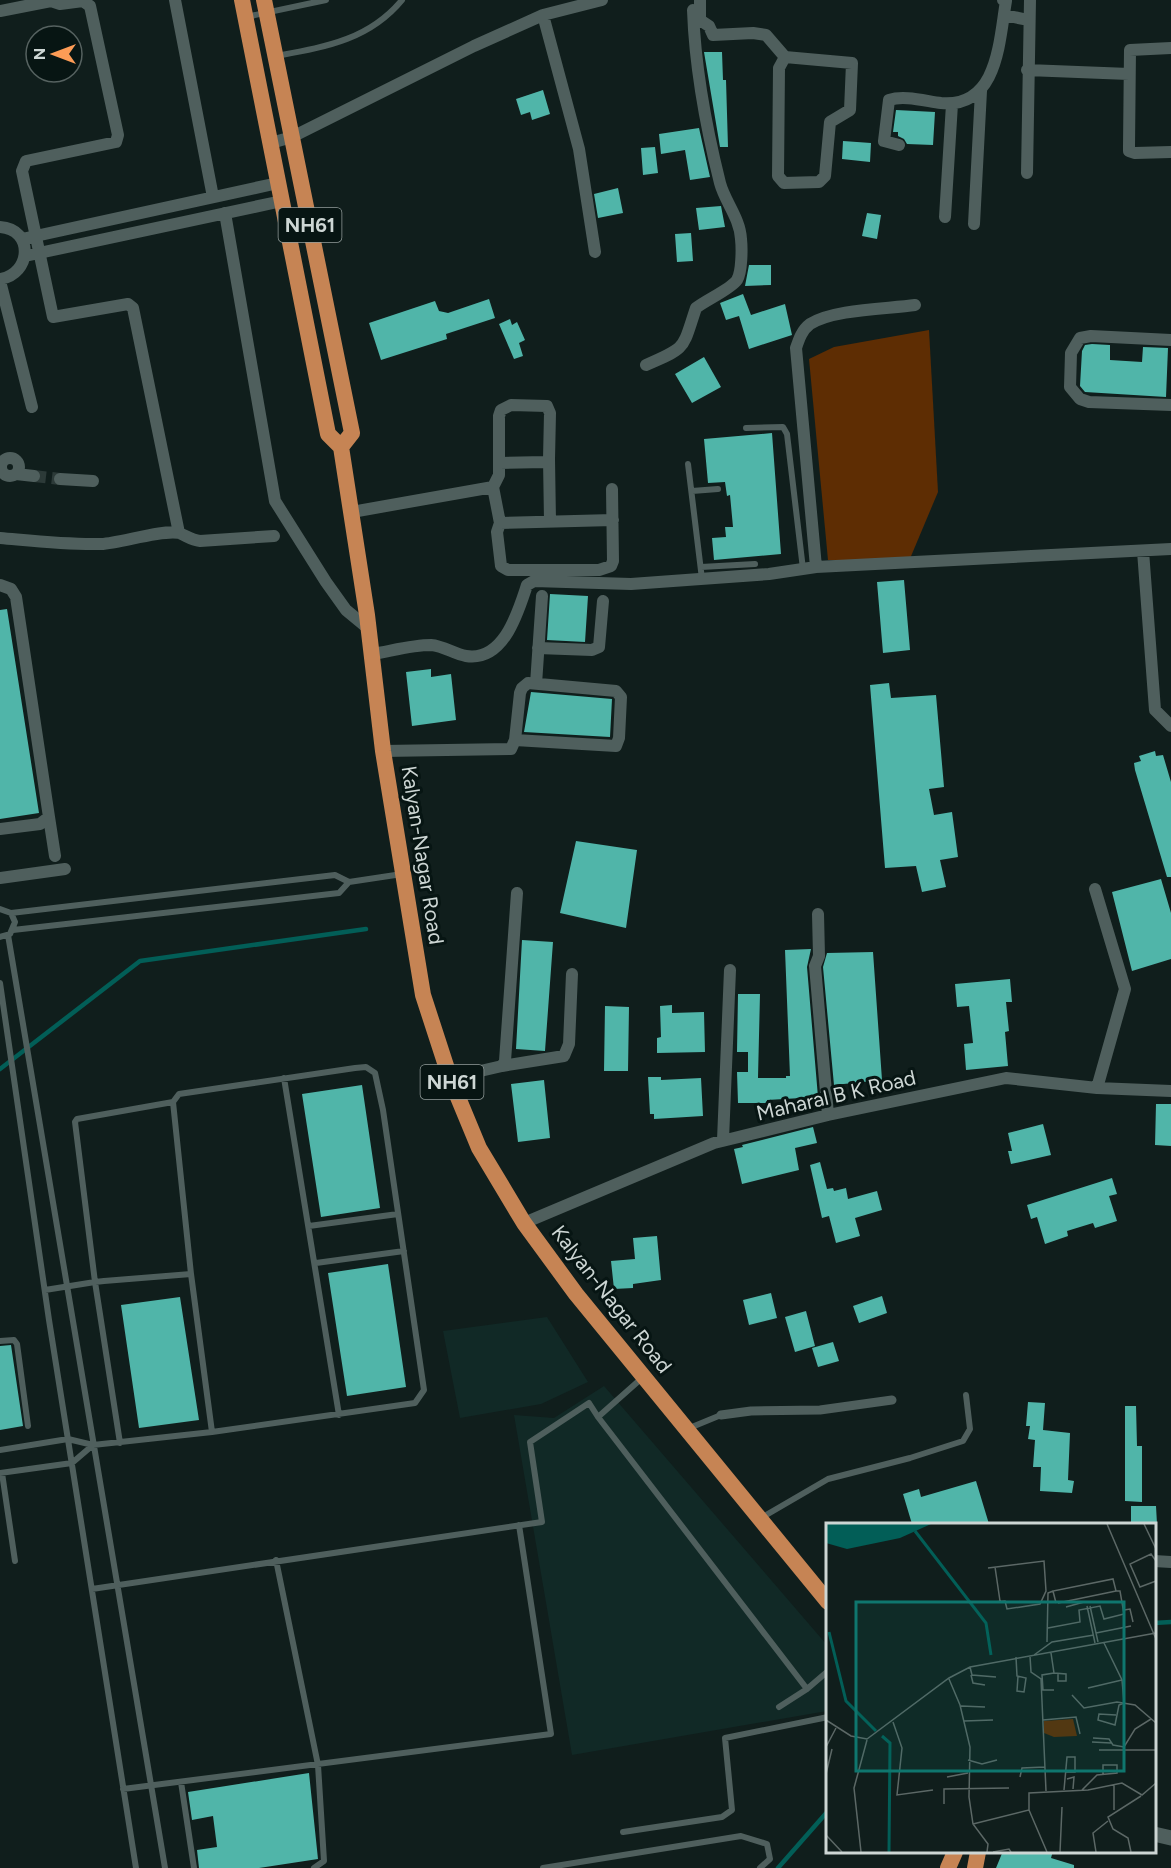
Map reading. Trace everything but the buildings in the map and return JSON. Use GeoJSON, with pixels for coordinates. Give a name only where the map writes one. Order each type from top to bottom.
{"type":"FeatureCollection","features":[{"type":"Feature","properties":{"kind":"highway"},"geometry":{"type":"LineString","coordinates":[[242,0],[328,434],[341,447]]}},
{"type":"Feature","properties":{"kind":"highway","name":"Kalyan-Nagar Road"},"geometry":{"type":"LineString","coordinates":[[266,6],[352,433],[341,447],[369,629],[383,751],[402,874],[423,995],[450,1078],[479,1148],[524,1223],[576,1294],[758,1520],[826,1600]]}},
{"type":"Feature","properties":{"kind":"highway"},"geometry":{"type":"LineString","coordinates":[[948,1868],[954,1853]]}},
{"type":"Feature","properties":{"kind":"highway"},"geometry":{"type":"LineString","coordinates":[[975,1868],[978,1853]]}},
{"type":"Feature","properties":{"kind":"street"},"geometry":{"type":"LineString","coordinates":[[0,11],[51,0],[60,4],[83,1],[90,6],[118,135],[116,142],[26,161],[23,165],[53,317],[128,304],[133,308],[179,533]]}},
{"type":"Feature","properties":{"kind":"street"},"geometry":{"type":"LineString","coordinates":[[175,0],[213,197]]}},
{"type":"Feature","properties":{"kind":"street"},"geometry":{"type":"LineString","coordinates":[[271,143],[292,137],[474,46],[543,15],[602,0]]}},
{"type":"Feature","properties":{"kind":"street"},"geometry":{"type":"LineString","coordinates":[[646,365],[678,352],[686,344],[696,308],[731,286],[739,278],[741,238],[734,213],[721,186],[709,135],[694,53],[693,0]]}},
{"type":"Feature","properties":{"kind":"street"},"geometry":{"type":"LineString","coordinates":[[700,0],[700,20],[709,26],[711,33],[766,35],[785,57],[847,61],[853,68],[850,110],[830,122],[825,176],[819,182],[784,183],[777,176],[779,68],[785,57]]}},
{"type":"Feature","properties":{"kind":"street"},"geometry":{"type":"LineString","coordinates":[[899,145],[884,141],[890,100],[899,98],[952,104],[981,91],[990,79],[1004,15],[1006,1],[1004,0]]}},
{"type":"Feature","properties":{"kind":"street"},"geometry":{"type":"LineString","coordinates":[[1027,173],[1029,0]]}},
{"type":"Feature","properties":{"kind":"street"},"geometry":{"type":"LineString","coordinates":[[543,15],[579,149],[595,252]]}},
{"type":"Feature","properties":{"kind":"street"},"geometry":{"type":"LineString","coordinates":[[1004,15],[1028,20]]}},
{"type":"Feature","properties":{"kind":"street"},"geometry":{"type":"LineString","coordinates":[[1171,48],[1132,48],[1129,54],[1130,151],[1135,153],[1171,152]]}},
{"type":"Feature","properties":{"kind":"street"},"geometry":{"type":"LineString","coordinates":[[1027,70],[1129,74]]}},
{"type":"Feature","properties":{"kind":"street"},"geometry":{"type":"LineString","coordinates":[[974,224],[981,91]]}},
{"type":"Feature","properties":{"kind":"street"},"geometry":{"type":"LineString","coordinates":[[945,217],[952,104]]}},
{"type":"Feature","properties":{"kind":"street"},"geometry":{"type":"LineString","coordinates":[[22,239],[278,183]]}},
{"type":"Feature","properties":{"kind":"street"},"geometry":{"type":"LineString","coordinates":[[25,256],[282,201]]}},
{"type":"Feature","properties":{"kind":"street"},"geometry":{"type":"LineString","coordinates":[[225,213],[275,501],[346,610],[369,629]]}},
{"type":"Feature","properties":{"kind":"street"},"geometry":{"type":"LineString","coordinates":[[0,226],[14,231],[22,239],[25,256],[15,273],[0,280],[32,407]]}},
{"type":"Feature","properties":{"kind":"street"},"geometry":{"type":"LineString","coordinates":[[810,568],[796,348],[800,336],[807,326],[823,317],[915,305]]}},
{"type":"Feature","properties":{"kind":"street"},"geometry":{"type":"LineString","coordinates":[[1171,340],[1091,336],[1080,338],[1071,353],[1070,387],[1080,399],[1089,402],[1171,405]]}},
{"type":"Feature","properties":{"kind":"street"},"geometry":{"type":"LineString","coordinates":[[352,512],[493,487],[498,481],[500,463],[499,416],[501,410],[511,405],[542,405],[549,409],[550,521]]}},
{"type":"Feature","properties":{"kind":"street"},"geometry":{"type":"LineString","coordinates":[[500,463],[545,462],[549,459]]}},
{"type":"Feature","properties":{"kind":"street"},"geometry":{"type":"LineString","coordinates":[[4,470],[34,476]]}},
{"type":"Feature","properties":{"kind":"street"},"geometry":{"type":"LineString","coordinates":[[60,479],[93,481]]}},
{"type":"Feature","properties":{"kind":"street"},"geometry":{"type":"LineString","coordinates":[[493,487],[500,523],[497,532],[501,566],[504,569],[599,570],[607,568],[613,561],[612,489]]}},
{"type":"Feature","properties":{"kind":"street"},"geometry":{"type":"LineString","coordinates":[[500,523],[613,520]]}},
{"type":"Feature","properties":{"kind":"street"},"geometry":{"type":"LineString","coordinates":[[0,538],[101,544],[179,533],[188,539],[200,541],[274,536]]}},
{"type":"Feature","properties":{"kind":"street"},"geometry":{"type":"LineString","coordinates":[[372,654],[433,645],[448,647],[466,656],[486,653],[500,644],[518,611],[526,585],[534,582],[631,584],[701,573],[1171,549]]}},
{"type":"Feature","properties":{"kind":"street"},"geometry":{"type":"LineString","coordinates":[[1143,551],[1155,710],[1171,726]]}},
{"type":"Feature","properties":{"kind":"street"},"geometry":{"type":"LineString","coordinates":[[0,585],[11,590],[16,597],[55,856]]}},
{"type":"Feature","properties":{"kind":"street"},"geometry":{"type":"LineString","coordinates":[[536,684],[542,596]]}},
{"type":"Feature","properties":{"kind":"street"},"geometry":{"type":"LineString","coordinates":[[538,648],[592,650],[599,647],[603,601]]}},
{"type":"Feature","properties":{"kind":"street"},"geometry":{"type":"LineString","coordinates":[[383,751],[505,750],[511,748],[515,740],[522,688],[528,683],[620,693],[618,743],[612,747],[515,740]]}},
{"type":"Feature","properties":{"kind":"street"},"geometry":{"type":"LineString","coordinates":[[0,829],[40,824],[49,817]]}},
{"type":"Feature","properties":{"kind":"street"},"geometry":{"type":"LineString","coordinates":[[0,878],[65,869]]}},
{"type":"Feature","properties":{"kind":"street"},"geometry":{"type":"LineString","coordinates":[[1095,889],[1125,988],[1097,1088]]}},
{"type":"Feature","properties":{"kind":"street"},"geometry":{"type":"LineString","coordinates":[[502,1066],[505,1061],[517,893]]}},
{"type":"Feature","properties":{"kind":"street"},"geometry":{"type":"LineString","coordinates":[[818,914],[819,956],[815,966],[828,1115]]}},
{"type":"Feature","properties":{"kind":"street"},"geometry":{"type":"LineString","coordinates":[[723,1140],[730,970]]}},
{"type":"Feature","properties":{"kind":"street"},"geometry":{"type":"LineString","coordinates":[[450,1078],[502,1066],[564,1056],[569,1044],[572,974]]}},
{"type":"Feature","properties":{"kind":"street","name":"Maharal B K Road"},"geometry":{"type":"LineString","coordinates":[[524,1223],[723,1140],[828,1115],[1006,1078],[1097,1088],[1171,1092]]}},
{"type":"Feature","properties":{"kind":"street"},"geometry":{"type":"LineString","coordinates":[[721,1415],[751,1411],[820,1410],[892,1400]]}},
{"type":"Feature","properties":{"kind":"street"},"geometry":{"type":"LineString","coordinates":[[1156,1561],[1171,1562]]}},
{"type":"Feature","properties":{"kind":"street"},"geometry":{"type":"LineString","coordinates":[[1156,1834],[1171,1838]]}},
{"type":"Feature","properties":{"kind":"lane"},"geometry":{"type":"LineString","coordinates":[[246,17],[266,6],[326,0]]}},
{"type":"Feature","properties":{"kind":"lane"},"geometry":{"type":"LineString","coordinates":[[276,56],[329,46],[356,37],[379,24],[402,0]]}},
{"type":"Feature","properties":{"kind":"lane"},"geometry":{"type":"LineString","coordinates":[[746,428],[783,427],[788,434],[810,568]]}},
{"type":"Feature","properties":{"kind":"lane"},"geometry":{"type":"LineString","coordinates":[[688,464],[701,573],[755,564]]}},
{"type":"Feature","properties":{"kind":"lane"},"geometry":{"type":"LineString","coordinates":[[692,491],[718,489]]}},
{"type":"Feature","properties":{"kind":"lane"},"geometry":{"type":"LineString","coordinates":[[0,909],[11,913],[335,875],[349,882],[402,874]]}},
{"type":"Feature","properties":{"kind":"lane"},"geometry":{"type":"LineString","coordinates":[[0,937],[11,932],[339,893],[349,882]]}},
{"type":"Feature","properties":{"kind":"lane"},"geometry":{"type":"LineString","coordinates":[[11,913],[15,922],[11,932],[27,1057],[165,1868]]}},
{"type":"Feature","properties":{"kind":"lane"},"geometry":{"type":"LineString","coordinates":[[0,983],[45,1290],[136,1868]]}},
{"type":"Feature","properties":{"kind":"lane"},"geometry":{"type":"LineString","coordinates":[[0,1450],[68,1439],[93,1445],[120,1443],[212,1432],[339,1415],[415,1403],[424,1390],[404,1251],[383,1110],[375,1073],[366,1067],[179,1094],[173,1102],[191,1274],[212,1432]]}},
{"type":"Feature","properties":{"kind":"lane"},"geometry":{"type":"LineString","coordinates":[[284,1078],[339,1415]]}},
{"type":"Feature","properties":{"kind":"lane"},"geometry":{"type":"LineString","coordinates":[[120,1443],[95,1282],[75,1122],[81,1116],[173,1102]]}},
{"type":"Feature","properties":{"kind":"lane"},"geometry":{"type":"LineString","coordinates":[[309,1226],[398,1214]]}},
{"type":"Feature","properties":{"kind":"lane"},"geometry":{"type":"LineString","coordinates":[[316,1263],[404,1251]]}},
{"type":"Feature","properties":{"kind":"lane"},"geometry":{"type":"LineString","coordinates":[[45,1290],[95,1282],[191,1274]]}},
{"type":"Feature","properties":{"kind":"lane"},"geometry":{"type":"LineString","coordinates":[[0,1341],[14,1340],[17,1344],[28,1426]]}},
{"type":"Feature","properties":{"kind":"lane"},"geometry":{"type":"LineString","coordinates":[[598,1417],[644,1376]]}},
{"type":"Feature","properties":{"kind":"lane"},"geometry":{"type":"LineString","coordinates":[[758,1520],[828,1479],[910,1458],[963,1441],[970,1429],[966,1395]]}},
{"type":"Feature","properties":{"kind":"lane"},"geometry":{"type":"LineString","coordinates":[[92,1588],[542,1522],[530,1442],[590,1403],[598,1417],[807,1689]]}},
{"type":"Feature","properties":{"kind":"lane"},"geometry":{"type":"LineString","coordinates":[[687,1429],[721,1415]]}},
{"type":"Feature","properties":{"kind":"lane"},"geometry":{"type":"LineString","coordinates":[[15,1562],[1,1473],[72,1463],[93,1445]]}},
{"type":"Feature","properties":{"kind":"lane"},"geometry":{"type":"LineString","coordinates":[[123,1789],[318,1766],[551,1734],[519,1525]]}},
{"type":"Feature","properties":{"kind":"lane"},"geometry":{"type":"LineString","coordinates":[[276,1560],[318,1766],[324,1861],[314,1868]]}},
{"type":"Feature","properties":{"kind":"lane"},"geometry":{"type":"LineString","coordinates":[[779,1707],[807,1689],[826,1673]]}},
{"type":"Feature","properties":{"kind":"lane"},"geometry":{"type":"LineString","coordinates":[[623,1832],[722,1817],[732,1810],[725,1738],[826,1717]]}},
{"type":"Feature","properties":{"kind":"lane"},"geometry":{"type":"LineString","coordinates":[[181,1782],[194,1868]]}},
{"type":"Feature","properties":{"kind":"lane"},"geometry":{"type":"LineString","coordinates":[[543,1868],[741,1836],[767,1844],[770,1858],[760,1868]]}},
{"type":"Feature","properties":{"kind":"shaded area"},"geometry":{"type":"Polygon","coordinates":[[[929,330],[938,492],[909,561],[828,560],[809,359],[834,347],[929,330]]]}},
{"type":"Feature","properties":{"kind":"shaded area"},"geometry":{"type":"Polygon","coordinates":[[[547,1317],[588,1382],[541,1404],[460,1418],[443,1331],[547,1317]]]}},
{"type":"Feature","properties":{"kind":"shaded area"},"geometry":{"type":"Polygon","coordinates":[[[604,1386],[826,1644],[826,1711],[572,1755],[514,1415],[554,1418],[604,1386]]]}},
{"type":"Feature","properties":{"kind":"waterway"},"geometry":{"type":"LineString","coordinates":[[0,1069],[140,961],[366,929]]}},
{"type":"Feature","properties":{"kind":"waterway"},"geometry":{"type":"LineString","coordinates":[[1156,1623],[1171,1622]]}},
{"type":"Feature","properties":{"kind":"waterway"},"geometry":{"type":"LineString","coordinates":[[778,1868],[826,1813]]}},
{"type":"Feature","properties":{"kind":"tunnel"},"geometry":{"type":"LineString","coordinates":[[34,476],[60,479]]}}]}
